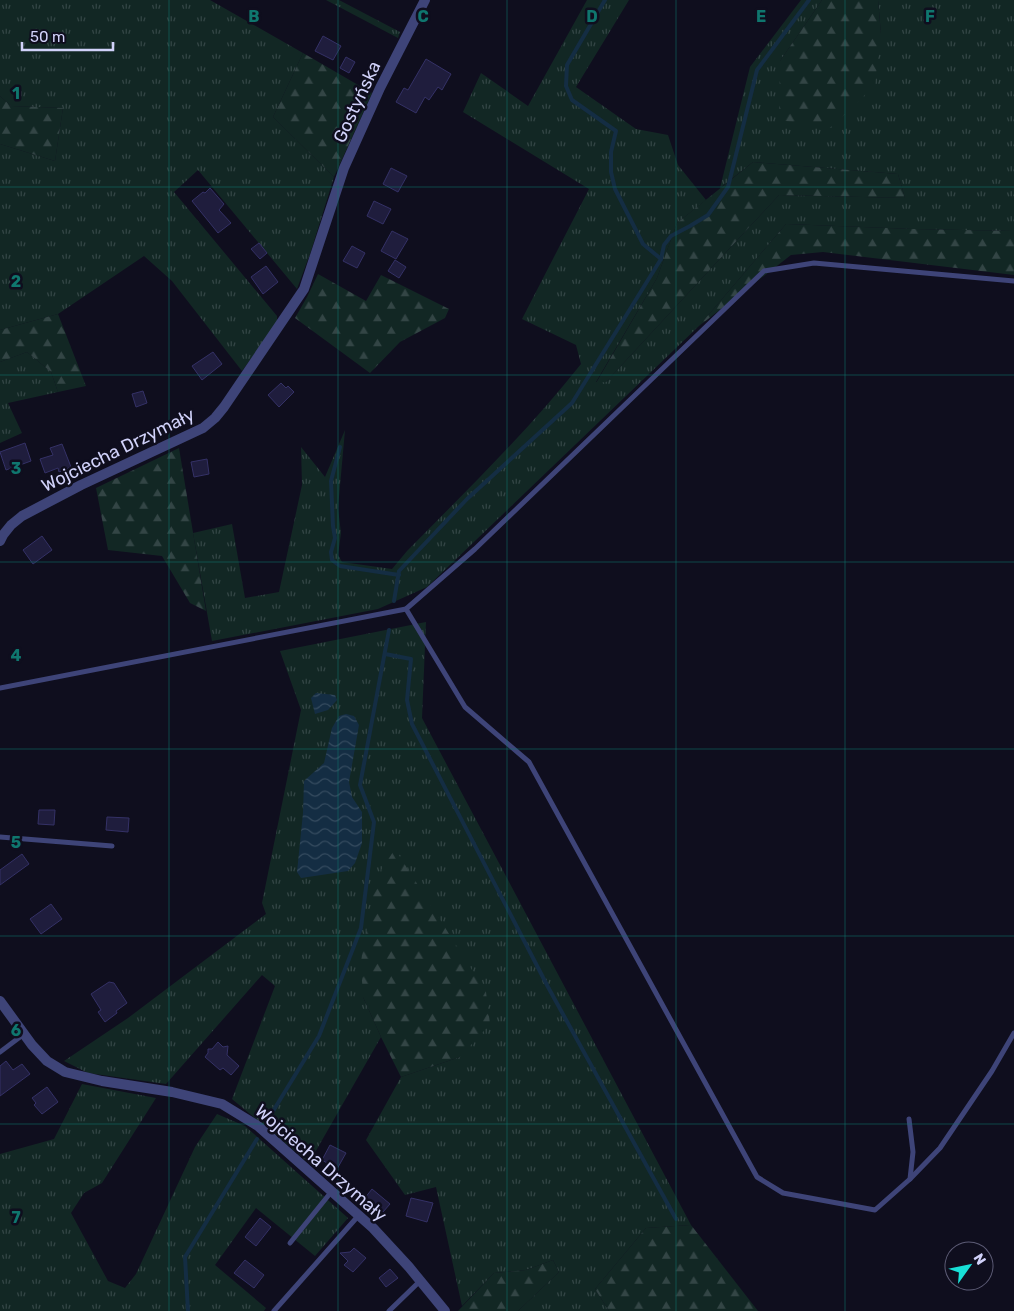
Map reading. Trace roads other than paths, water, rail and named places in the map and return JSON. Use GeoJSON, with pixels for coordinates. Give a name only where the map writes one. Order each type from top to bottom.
{"type":"FeatureCollection","features":[{"type":"Feature","properties":{"kind":"street","name":"Gostyńska"},"geometry":{"type":"LineString","coordinates":[[326,221],[344,168],[376,96],[425,0]]}},
{"type":"Feature","properties":{"kind":"street","name":"Wojciecha Drzymały"},"geometry":{"type":"LineString","coordinates":[[0,541],[11,525],[22,516],[81,485],[203,428],[215,418],[304,290],[326,221]]}},
{"type":"Feature","properties":{"kind":"street","name":"Wojciecha Drzymały"},"geometry":{"type":"LineString","coordinates":[[0,1001],[32,1045],[47,1061],[64,1072],[102,1081],[172,1092],[222,1104],[258,1126],[373,1228],[445,1311]]}},
{"type":"Feature","properties":{"kind":"lane"},"geometry":{"type":"LineString","coordinates":[[0,688],[406,609],[475,549],[764,270],[814,263],[1014,281]]}},
{"type":"Feature","properties":{"kind":"lane"},"geometry":{"type":"LineString","coordinates":[[406,609],[465,707],[529,762],[757,1177],[783,1193],[874,1210],[910,1179],[940,1148],[992,1072],[1014,1033]]}},
{"type":"Feature","properties":{"kind":"lane"},"geometry":{"type":"LineString","coordinates":[[0,837],[112,846]]}},
{"type":"Feature","properties":{"kind":"lane"},"geometry":{"type":"LineString","coordinates":[[0,1052],[24,1034]]}},
{"type":"Feature","properties":{"kind":"lane"},"geometry":{"type":"LineString","coordinates":[[909,1119],[913,1152],[910,1179]]}},
{"type":"Feature","properties":{"kind":"lane"},"geometry":{"type":"LineString","coordinates":[[290,1243],[332,1192]]}},
{"type":"Feature","properties":{"kind":"lane"},"geometry":{"type":"LineString","coordinates":[[274,1311],[359,1215]]}},
{"type":"Feature","properties":{"kind":"lane"},"geometry":{"type":"LineString","coordinates":[[388,1311],[420,1281]]}},
{"type":"Feature","properties":{"kind":"water"},"geometry":{"type":"Polygon","coordinates":[[[316,693],[335,695],[337,700],[328,710],[315,714],[311,698],[316,693]]]}},
{"type":"Feature","properties":{"kind":"water"},"geometry":{"type":"Polygon","coordinates":[[[346,714],[354,716],[359,725],[349,782],[352,797],[362,812],[362,843],[355,863],[348,871],[301,878],[297,872],[304,781],[324,763],[332,728],[339,716],[346,714]]]}},
{"type":"Feature","properties":{"kind":"waterway"},"geometry":{"type":"LineString","coordinates":[[394,601],[399,571],[467,499],[572,403],[661,259],[643,244],[615,189],[611,172],[611,152],[616,131],[572,100],[566,86],[567,65],[605,0]]}},
{"type":"Feature","properties":{"kind":"waterway"},"geometry":{"type":"LineString","coordinates":[[661,259],[664,245],[671,236],[708,215],[728,187],[757,70],[809,0]]}},
{"type":"Feature","properties":{"kind":"waterway"},"geometry":{"type":"LineString","coordinates":[[340,447],[331,481],[335,538],[331,552],[332,560],[340,566],[399,575]]}},
{"type":"Feature","properties":{"kind":"waterway"},"geometry":{"type":"LineString","coordinates":[[267,1121],[319,1036],[361,928],[374,822],[360,785],[389,630]]}},
{"type":"Feature","properties":{"kind":"waterway"},"geometry":{"type":"LineString","coordinates":[[385,654],[411,659],[407,700],[412,724],[548,987],[676,1219]]}},
{"type":"Feature","properties":{"kind":"waterway"},"geometry":{"type":"LineString","coordinates":[[188,1311],[185,1257],[257,1139]]}}]}
